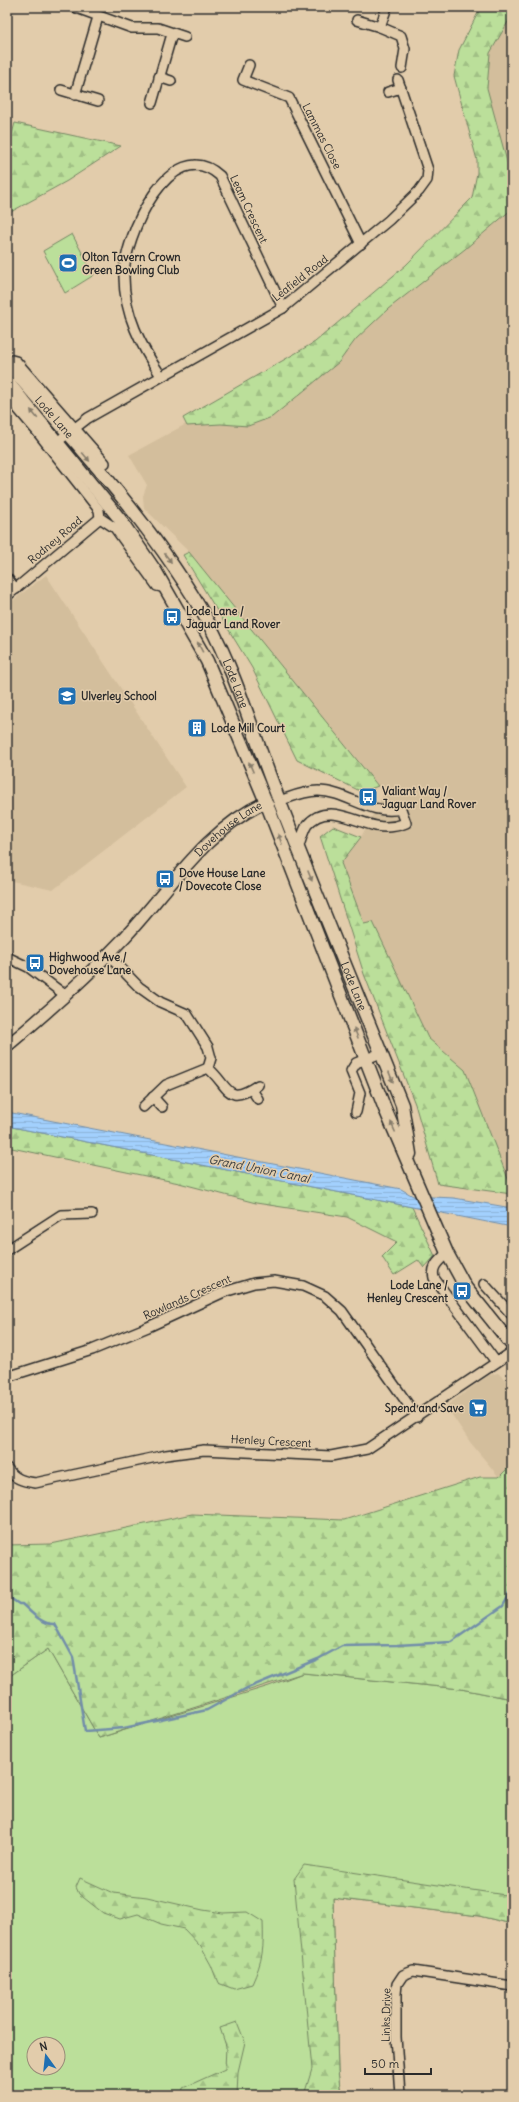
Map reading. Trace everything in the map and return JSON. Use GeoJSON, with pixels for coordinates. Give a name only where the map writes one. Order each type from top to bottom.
{"type":"FeatureCollection","features":[{"type":"Feature","properties":{"kind":"main road","name":"Lode Lane"},"geometry":{"type":"LineString","coordinates":[[8,363],[72,431],[172,563],[208,623],[225,658],[279,801],[402,1105],[412,1171]]}},
{"type":"Feature","properties":{"kind":"main road","name":"Lode Lane"},"geometry":{"type":"LineString","coordinates":[[7,381],[119,518],[166,588],[207,661],[266,802],[367,1058],[385,1109],[446,1253],[466,1288],[512,1345]]}},
{"type":"Feature","properties":{"kind":"main road"},"geometry":{"type":"LineString","coordinates":[[266,802],[279,801]]}},
{"type":"Feature","properties":{"kind":"street"},"geometry":{"type":"LineString","coordinates":[[74,7],[98,17],[132,28],[158,28],[172,34],[185,37]]}},
{"type":"Feature","properties":{"kind":"street"},"geometry":{"type":"LineString","coordinates":[[380,27],[387,7]]}},
{"type":"Feature","properties":{"kind":"street"},"geometry":{"type":"LineString","coordinates":[[76,95],[98,17]]}},
{"type":"Feature","properties":{"kind":"street"},"geometry":{"type":"LineString","coordinates":[[357,20],[380,27],[401,36],[405,49],[402,68]]}},
{"type":"Feature","properties":{"kind":"street"},"geometry":{"type":"LineString","coordinates":[[152,103],[172,34]]}},
{"type":"Feature","properties":{"kind":"street","name":"Lammas Close"},"geometry":{"type":"LineString","coordinates":[[249,65],[243,80],[289,98],[361,244]]}},
{"type":"Feature","properties":{"kind":"street"},"geometry":{"type":"LineString","coordinates":[[159,77],[171,81]]}},
{"type":"Feature","properties":{"kind":"street","name":"Leafield Road"},"geometry":{"type":"LineString","coordinates":[[57,442],[88,418],[283,308],[361,244],[419,191],[427,180],[428,170],[400,84],[388,92]]}},
{"type":"Feature","properties":{"kind":"street"},"geometry":{"type":"LineString","coordinates":[[61,90],[98,101]]}},
{"type":"Feature","properties":{"kind":"street","name":"Leam Crescent"},"geometry":{"type":"LineString","coordinates":[[161,376],[146,352],[134,328],[125,300],[124,276],[128,247],[138,221],[164,181],[178,171],[196,165],[212,169],[220,176],[283,308]]}},
{"type":"Feature","properties":{"kind":"street","name":"Lode Lane"},"geometry":{"type":"LineString","coordinates":[[7,396],[99,510],[100,518],[115,528],[157,586],[166,588]]}},
{"type":"Feature","properties":{"kind":"street"},"geometry":{"type":"LineString","coordinates":[[72,431],[105,464]]}},
{"type":"Feature","properties":{"kind":"street","name":"Rodney Road"},"geometry":{"type":"LineString","coordinates":[[7,596],[100,518]]}},
{"type":"Feature","properties":{"kind":"street"},"geometry":{"type":"LineString","coordinates":[[7,578],[16,589]]}},
{"type":"Feature","properties":{"kind":"street"},"geometry":{"type":"LineString","coordinates":[[279,801],[298,794],[318,791],[353,801],[368,808],[391,811],[401,809],[406,823],[391,827],[377,826],[332,813],[318,816],[306,826],[298,848]]}},
{"type":"Feature","properties":{"kind":"street","name":"Dovehouse Lane"},"geometry":{"type":"LineString","coordinates":[[7,1046],[108,955],[220,831],[247,811],[266,802]]}},
{"type":"Feature","properties":{"kind":"street"},"geometry":{"type":"LineString","coordinates":[[108,955],[139,987],[160,1002],[187,1014],[208,1047],[211,1058],[208,1068]]}},
{"type":"Feature","properties":{"kind":"street"},"geometry":{"type":"LineString","coordinates":[[7,957],[28,967],[65,995]]}},
{"type":"Feature","properties":{"kind":"street"},"geometry":{"type":"LineString","coordinates":[[356,1112],[360,1093],[351,1071],[356,1063],[381,1053]]}},
{"type":"Feature","properties":{"kind":"street"},"geometry":{"type":"LineString","coordinates":[[208,1068],[217,1076],[228,1091],[235,1095],[243,1095],[255,1087],[258,1099]]}},
{"type":"Feature","properties":{"kind":"street"},"geometry":{"type":"LineString","coordinates":[[143,1107],[166,1085],[208,1068]]}},
{"type":"Feature","properties":{"kind":"street"},"geometry":{"type":"LineString","coordinates":[[153,1097],[162,1107]]}},
{"type":"Feature","properties":{"kind":"street"},"geometry":{"type":"LineString","coordinates":[[7,1250],[61,1215],[92,1214]]}},
{"type":"Feature","properties":{"kind":"street"},"geometry":{"type":"LineString","coordinates":[[446,1253],[432,1271],[434,1278],[496,1362]]}},
{"type":"Feature","properties":{"kind":"street","name":"Rowlands Crescent"},"geometry":{"type":"LineString","coordinates":[[7,1377],[99,1347],[148,1327],[224,1292],[254,1283],[274,1281],[303,1286],[325,1296],[342,1311],[417,1417]]}},
{"type":"Feature","properties":{"kind":"street"},"geometry":{"type":"LineString","coordinates":[[484,1284],[512,1315]]}},
{"type":"Feature","properties":{"kind":"street","name":"Henley Crescent"},"geometry":{"type":"LineString","coordinates":[[7,1468],[12,1475],[23,1482],[35,1483],[166,1455],[204,1450],[331,1456],[367,1449],[417,1417],[512,1352]]}},
{"type":"Feature","properties":{"kind":"street","name":"Links Drive"},"geometry":{"type":"LineString","coordinates":[[400,2095],[396,2037],[396,1994],[397,1984],[403,1975],[413,1971],[512,1986]]}},
{"type":"Feature","properties":{"kind":"shaded area"},"geometry":{"type":"Polygon","coordinates":[[[512,7],[512,1191],[364,925],[341,863],[361,837],[384,793],[189,552],[144,508],[143,496],[147,485],[129,455],[306,359],[487,190],[462,76],[512,7]]]}},
{"type":"Feature","properties":{"kind":"shaded area","name":"Ulverley School"},"geometry":{"type":"Polygon","coordinates":[[[46,575],[186,787],[53,890],[7,880],[7,605],[46,575]]]}},
{"type":"Feature","properties":{"kind":"shaded area"},"geometry":{"type":"Polygon","coordinates":[[[498,1373],[512,1386],[512,1464],[499,1477],[470,1442],[446,1406],[489,1375],[498,1373]]]}},
{"type":"Feature","properties":{"kind":"green space"},"geometry":{"type":"Polygon","coordinates":[[[481,7],[512,7],[512,15],[490,53],[487,88],[512,180],[512,209],[465,249],[388,309],[356,339],[339,362],[272,417],[248,426],[221,424],[187,426],[183,418],[315,342],[406,265],[472,198],[477,173],[477,160],[454,76],[459,50],[481,7]]]}},
{"type":"Feature","properties":{"kind":"green space"},"geometry":{"type":"Polygon","coordinates":[[[15,123],[121,146],[67,181],[7,214],[7,152],[15,123]]]}},
{"type":"Feature","properties":{"kind":"green space","name":"Olton Tavern Crown Green Bowling Club"},"geometry":{"type":"Polygon","coordinates":[[[72,234],[94,275],[65,293],[43,251],[72,234]]]}},
{"type":"Feature","properties":{"kind":"green space"},"geometry":{"type":"Polygon","coordinates":[[[189,552],[378,786],[362,792],[297,760],[252,668],[183,555],[189,552]]]}},
{"type":"Feature","properties":{"kind":"green space"},"geometry":{"type":"Polygon","coordinates":[[[333,826],[361,837],[341,863],[364,924],[373,922],[428,1038],[465,1070],[512,1189],[512,1194],[438,1184],[415,1104],[364,974],[320,836],[333,826]]]}},
{"type":"Feature","properties":{"kind":"green space"},"geometry":{"type":"Polygon","coordinates":[[[7,1126],[412,1207],[435,1256],[424,1268],[418,1260],[394,1275],[382,1257],[397,1242],[347,1217],[256,1203],[179,1183],[7,1147],[7,1126]]]}},
{"type":"Feature","properties":{"kind":"green space"},"geometry":{"type":"Polygon","coordinates":[[[512,1464],[512,1699],[461,1689],[303,1673],[99,1738],[48,1649],[7,1678],[7,1545],[51,1544],[192,1514],[344,1520],[480,1477],[499,1477],[512,1464]]]}},
{"type":"Feature","properties":{"kind":"green space"},"geometry":{"type":"Polygon","coordinates":[[[48,1649],[99,1738],[269,1686],[303,1673],[461,1689],[512,1699],[512,1924],[479,1916],[333,1898],[338,2071],[341,2095],[7,2095],[7,1678],[48,1649]]]}},
{"type":"Feature","properties":{"kind":"green space"},"geometry":{"type":"Polygon","coordinates":[[[304,1865],[512,1896],[512,1924],[479,1916],[333,1898],[338,2071],[341,2095],[304,2095],[312,2069],[294,1879],[304,1865]]]}},
{"type":"Feature","properties":{"kind":"green space"},"geometry":{"type":"Polygon","coordinates":[[[80,1878],[113,1893],[147,1897],[223,1913],[247,1912],[263,1922],[262,1954],[252,1984],[234,1989],[218,1983],[211,1965],[201,1947],[184,1929],[161,1924],[138,1914],[120,1919],[103,1913],[79,1894],[76,1887],[80,1878]]]}},
{"type":"Feature","properties":{"kind":"green space"},"geometry":{"type":"Polygon","coordinates":[[[237,2022],[245,2042],[238,2072],[237,2095],[182,2095],[183,2088],[225,2069],[226,2046],[220,2028],[237,2022]]]}},
{"type":"Feature","properties":{"kind":"water","name":"Grand Union Canal"},"geometry":{"type":"Polygon","coordinates":[[[7,1112],[401,1189],[413,1196],[454,1198],[512,1208],[512,1227],[7,1126],[7,1112]]]}},
{"type":"Feature","properties":{"kind":"waterway"},"geometry":{"type":"LineString","coordinates":[[7,1596],[19,1604],[22,1604],[41,1620],[50,1624],[55,1624],[73,1657],[85,1731],[124,1728],[207,1710],[245,1689],[318,1659],[342,1646],[451,1642],[503,1606],[512,1590]]}},
{"type":"Feature","properties":{"kind":"place","name":"Olton Tavern Crown Green Bowling Club"},"geometry":{"type":"Point","coordinates":[68,263]}},
{"type":"Feature","properties":{"kind":"place","name":"Lode Lane / Jaguar Land Rover"},"geometry":{"type":"Point","coordinates":[172,617]}},
{"type":"Feature","properties":{"kind":"place","name":"Ulverley School"},"geometry":{"type":"Point","coordinates":[67,696]}},
{"type":"Feature","properties":{"kind":"place","name":"Lode Mill Court"},"geometry":{"type":"Point","coordinates":[197,728]}},
{"type":"Feature","properties":{"kind":"place","name":"Valiant Way / Jaguar Land Rover"},"geometry":{"type":"Point","coordinates":[368,797]}},
{"type":"Feature","properties":{"kind":"place","name":"Dove House Lane / Dovecote Close"},"geometry":{"type":"Point","coordinates":[165,879]}},
{"type":"Feature","properties":{"kind":"place","name":"Highwood Ave / Dovehouse Lane"},"geometry":{"type":"Point","coordinates":[35,963]}},
{"type":"Feature","properties":{"kind":"place","name":"Lode Lane / Henley Crescent"},"geometry":{"type":"Point","coordinates":[462,1291]}},
{"type":"Feature","properties":{"kind":"place","name":"Spend and Save"},"geometry":{"type":"Point","coordinates":[478,1408]}}]}
